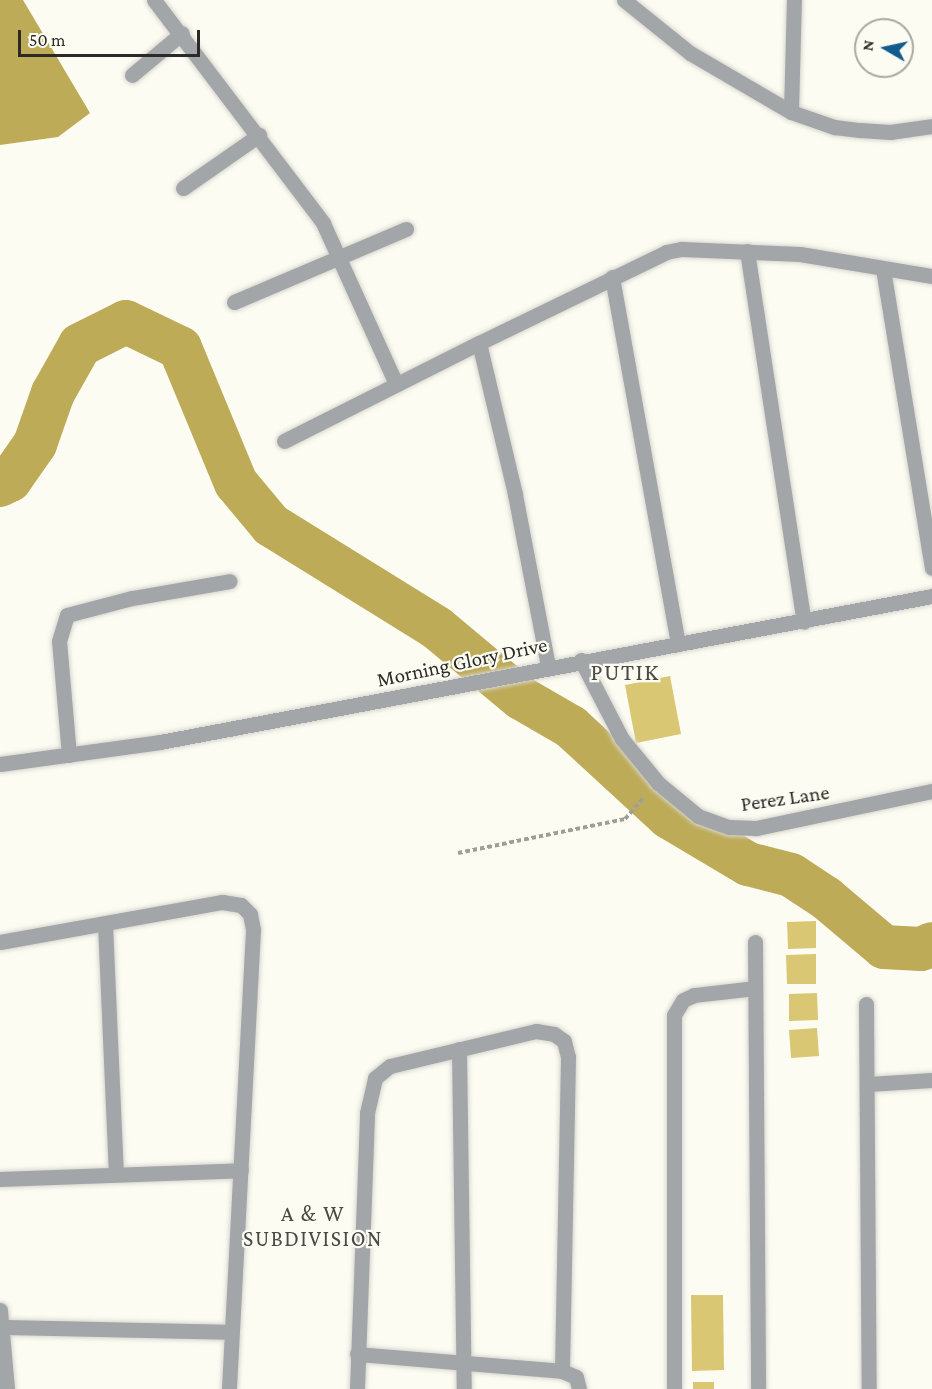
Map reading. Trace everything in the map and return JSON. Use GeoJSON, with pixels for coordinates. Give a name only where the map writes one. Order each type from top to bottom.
{"type":"FeatureCollection","features":[{"type":"Feature","properties":{"kind":"street"},"geometry":{"type":"LineString","coordinates":[[154,0],[182,33],[323,223],[396,384]]}},
{"type":"Feature","properties":{"kind":"street"},"geometry":{"type":"LineString","coordinates":[[624,0],[690,52],[791,112],[834,127],[860,130],[890,132],[932,126]]}},
{"type":"Feature","properties":{"kind":"street"},"geometry":{"type":"LineString","coordinates":[[791,112],[794,0]]}},
{"type":"Feature","properties":{"kind":"street"},"geometry":{"type":"LineString","coordinates":[[132,75],[182,33]]}},
{"type":"Feature","properties":{"kind":"street"},"geometry":{"type":"LineString","coordinates":[[183,188],[259,135]]}},
{"type":"Feature","properties":{"kind":"street"},"geometry":{"type":"LineString","coordinates":[[234,302],[406,229]]}},
{"type":"Feature","properties":{"kind":"street"},"geometry":{"type":"LineString","coordinates":[[284,441],[612,277],[682,249],[800,254],[932,276]]}},
{"type":"Feature","properties":{"kind":"street"},"geometry":{"type":"LineString","coordinates":[[747,251],[804,622]]}},
{"type":"Feature","properties":{"kind":"street"},"geometry":{"type":"LineString","coordinates":[[883,269],[932,568]]}},
{"type":"Feature","properties":{"kind":"street"},"geometry":{"type":"LineString","coordinates":[[612,277],[678,644]]}},
{"type":"Feature","properties":{"kind":"street"},"geometry":{"type":"LineString","coordinates":[[479,342],[515,494],[548,666]]}},
{"type":"Feature","properties":{"kind":"street"},"geometry":{"type":"LineString","coordinates":[[69,755],[59,652],[61,627],[67,615],[132,598],[230,581]]}},
{"type":"Feature","properties":{"kind":"street","name":"Morning Glory Drive"},"geometry":{"type":"LineString","coordinates":[[0,764],[69,755],[473,683],[548,666],[804,622],[932,596]]}},
{"type":"Feature","properties":{"kind":"street","name":"Perez Lane"},"geometry":{"type":"LineString","coordinates":[[581,660],[621,740],[658,783],[698,816],[729,826],[756,828],[932,791]]}},
{"type":"Feature","properties":{"kind":"street"},"geometry":{"type":"LineString","coordinates":[[0,942],[222,902],[241,905],[250,914],[253,930],[229,1389]]}},
{"type":"Feature","properties":{"kind":"street"},"geometry":{"type":"LineString","coordinates":[[105,924],[116,1173]]}},
{"type":"Feature","properties":{"kind":"street"},"geometry":{"type":"LineString","coordinates":[[755,942],[758,1389]]}},
{"type":"Feature","properties":{"kind":"street"},"geometry":{"type":"LineString","coordinates":[[674,1389],[674,1015],[682,1000],[694,995],[755,988]]}},
{"type":"Feature","properties":{"kind":"street"},"geometry":{"type":"LineString","coordinates":[[866,1004],[869,1389]]}},
{"type":"Feature","properties":{"kind":"street"},"geometry":{"type":"LineString","coordinates":[[357,1389],[369,1093],[375,1078],[390,1066],[536,1031],[555,1034],[564,1041],[568,1057],[562,1371]]}},
{"type":"Feature","properties":{"kind":"street"},"geometry":{"type":"LineString","coordinates":[[459,1049],[464,1389]]}},
{"type":"Feature","properties":{"kind":"street"},"geometry":{"type":"LineString","coordinates":[[868,1084],[932,1080]]}},
{"type":"Feature","properties":{"kind":"street"},"geometry":{"type":"LineString","coordinates":[[0,1179],[241,1170]]}},
{"type":"Feature","properties":{"kind":"street"},"geometry":{"type":"LineString","coordinates":[[0,1310],[7,1389]]}},
{"type":"Feature","properties":{"kind":"street"},"geometry":{"type":"LineString","coordinates":[[1,1327],[231,1332]]}},
{"type":"Feature","properties":{"kind":"street"},"geometry":{"type":"LineString","coordinates":[[357,1354],[465,1366],[562,1371],[576,1377],[579,1389]]}},
{"type":"Feature","properties":{"kind":"path"},"geometry":{"type":"LineString","coordinates":[[458,853],[625,819],[654,787]]}},
{"type":"Feature","properties":{"kind":"shaded area"},"geometry":{"type":"Polygon","coordinates":[[[0,0],[23,0],[90,113],[58,137],[0,145],[0,0]]]}},
{"type":"Feature","properties":{"kind":"building"},"geometry":{"type":"Polygon","coordinates":[[[670,676],[681,734],[636,743],[625,685],[670,676]]]}},
{"type":"Feature","properties":{"kind":"building"},"geometry":{"type":"Polygon","coordinates":[[[816,921],[816,948],[788,949],[787,922],[816,921]]]}},
{"type":"Feature","properties":{"kind":"building"},"geometry":{"type":"Polygon","coordinates":[[[816,954],[816,984],[787,984],[786,955],[816,954]]]}},
{"type":"Feature","properties":{"kind":"building"},"geometry":{"type":"Polygon","coordinates":[[[817,993],[818,1020],[789,1021],[789,994],[817,993]]]}},
{"type":"Feature","properties":{"kind":"building"},"geometry":{"type":"Polygon","coordinates":[[[817,1028],[819,1056],[791,1058],[789,1030],[817,1028]]]}},
{"type":"Feature","properties":{"kind":"building"},"geometry":{"type":"Polygon","coordinates":[[[691,1295],[723,1295],[724,1370],[692,1371],[691,1295]]]}},
{"type":"Feature","properties":{"kind":"building"},"geometry":{"type":"Polygon","coordinates":[[[693,1382],[714,1382],[714,1389],[693,1389],[693,1382]]]}},
{"type":"Feature","properties":{"kind":"waterway"},"geometry":{"type":"LineString","coordinates":[[0,485],[10,480],[35,444],[53,393],[80,345],[126,322],[180,348],[236,483],[271,525],[437,628],[521,698],[571,727],[669,817],[748,864],[791,875],[826,898],[884,947],[921,949],[932,944]]}},
{"type":"Feature","properties":{"kind":"district","name":"PUTIK"},"geometry":{"type":"Point","coordinates":[625,672]}},
{"type":"Feature","properties":{"kind":"district","name":"A & W SUBDIVISION"},"geometry":{"type":"Point","coordinates":[313,1226]}}]}
